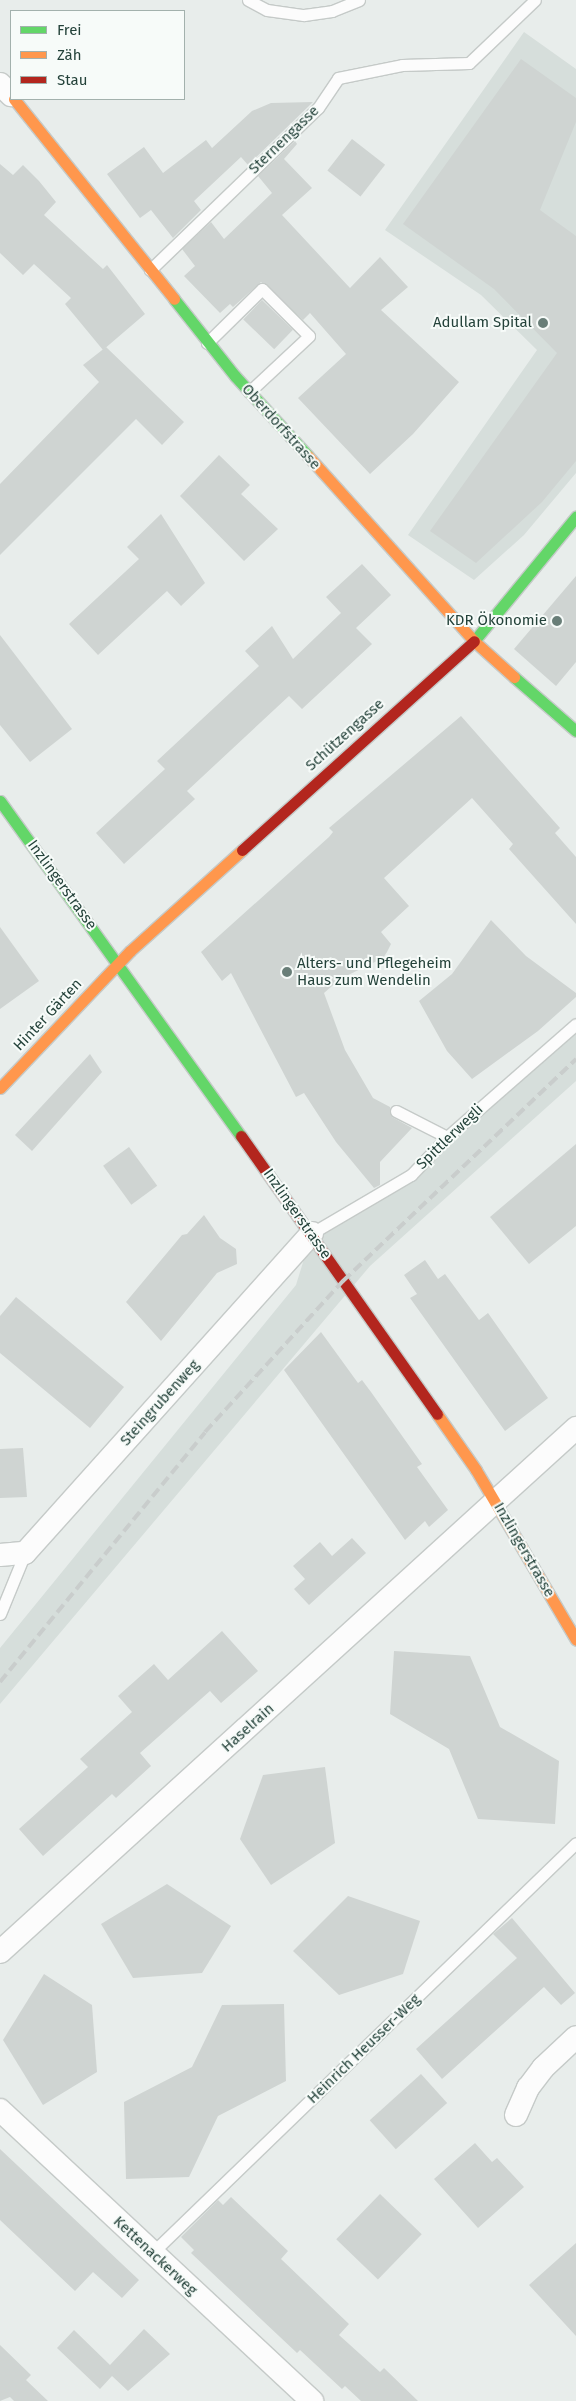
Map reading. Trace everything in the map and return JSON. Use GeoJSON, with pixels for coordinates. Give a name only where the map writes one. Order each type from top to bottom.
{"type":"FeatureCollection","features":[{"type":"Feature","properties":{"kind":"street"},"geometry":{"type":"LineString","coordinates":[[0,84],[10,94]]}},
{"type":"Feature","properties":{"kind":"street","name":"Oberdorfstrasse"},"geometry":{"type":"LineString","coordinates":[[15,100],[150,270],[206,344],[474,641],[576,731]]}},
{"type":"Feature","properties":{"kind":"street","name":"Schützengasse"},"geometry":{"type":"LineString","coordinates":[[119,962],[243,846],[474,641],[576,517]]}},
{"type":"Feature","properties":{"kind":"street","name":"Inzlingerstrasse"},"geometry":{"type":"LineString","coordinates":[[0,802],[119,962],[312,1233],[496,1503],[576,1640]]}},
{"type":"Feature","properties":{"kind":"street","name":"Hinter Gärten"},"geometry":{"type":"LineString","coordinates":[[0,1088],[119,962]]}},
{"type":"Feature","properties":{"kind":"street","name":"Steingrubenweg"},"geometry":{"type":"LineString","coordinates":[[25,1553],[312,1233]]}},
{"type":"Feature","properties":{"kind":"street","name":"Haselrain"},"geometry":{"type":"LineString","coordinates":[[0,1952],[496,1503],[576,1428]]}},
{"type":"Feature","properties":{"kind":"street"},"geometry":{"type":"LineString","coordinates":[[0,1555],[25,1553]]}},
{"type":"Feature","properties":{"kind":"street"},"geometry":{"type":"LineString","coordinates":[[516,2115],[528,2088],[542,2068],[576,2037]]}},
{"type":"Feature","properties":{"kind":"street","name":"Kettenackerweg"},"geometry":{"type":"LineString","coordinates":[[0,2110],[151,2254],[312,2401]]}},
{"type":"Feature","properties":{"kind":"lane"},"geometry":{"type":"LineString","coordinates":[[248,0],[267,10],[304,15],[332,11],[359,0]]}},
{"type":"Feature","properties":{"kind":"lane","name":"Sternengasse"},"geometry":{"type":"LineString","coordinates":[[150,270],[318,108],[338,78],[402,65],[468,63],[535,0]]}},
{"type":"Feature","properties":{"kind":"lane"},"geometry":{"type":"LineString","coordinates":[[0,105],[10,96]]}},
{"type":"Feature","properties":{"kind":"lane"},"geometry":{"type":"LineString","coordinates":[[206,344],[262,289],[308,336],[249,392]]}},
{"type":"Feature","properties":{"kind":"lane","name":"Spittlerwegli"},"geometry":{"type":"LineString","coordinates":[[312,1233],[411,1175],[447,1137],[576,1024]]}},
{"type":"Feature","properties":{"kind":"lane"},"geometry":{"type":"LineString","coordinates":[[396,1111],[447,1137]]}},
{"type":"Feature","properties":{"kind":"lane"},"geometry":{"type":"LineString","coordinates":[[0,1614],[25,1553]]}},
{"type":"Feature","properties":{"kind":"lane","name":"Heinrich Heusser-Weg"},"geometry":{"type":"LineString","coordinates":[[151,2254],[576,1843]]}},
{"type":"Feature","properties":{"kind":"shaded area","name":"Adullam Spital"},"geometry":{"type":"Polygon","coordinates":[[[524,32],[576,69],[576,473],[524,535],[474,580],[408,535],[537,350],[481,295],[385,230],[524,32]]]}},
{"type":"Feature","properties":{"kind":"shaded area"},"geometry":{"type":"Polygon","coordinates":[[[576,1024],[576,1081],[370,1266],[0,1704],[0,1648],[296,1285],[312,1233],[411,1175],[576,1024]]]}},
{"type":"Feature","properties":{"kind":"building","name":"Adullam Spital"},"geometry":{"type":"Polygon","coordinates":[[[521,59],[576,98],[576,122],[540,210],[576,236],[576,461],[542,502],[476,563],[430,531],[557,353],[494,289],[403,224],[521,59]]]}},
{"type":"Feature","properties":{"kind":"building"},"geometry":{"type":"Polygon","coordinates":[[[313,102],[248,165],[241,157],[194,201],[201,210],[173,238],[151,210],[140,218],[107,174],[144,147],[163,173],[206,140],[212,148],[252,111],[271,103],[313,102]]]}},
{"type":"Feature","properties":{"kind":"building"},"geometry":{"type":"Polygon","coordinates":[[[352,139],[385,165],[360,196],[327,171],[352,139]]]}},
{"type":"Feature","properties":{"kind":"building"},"geometry":{"type":"Polygon","coordinates":[[[295,141],[297,144],[284,159],[312,188],[282,215],[350,288],[380,257],[408,287],[381,310],[459,382],[413,434],[370,474],[298,398],[346,354],[310,313],[303,320],[261,282],[233,307],[230,304],[220,313],[184,276],[195,266],[182,249],[211,222],[224,239],[272,193],[258,176],[295,141]]]}},
{"type":"Feature","properties":{"kind":"building"},"geometry":{"type":"Polygon","coordinates":[[[0,164],[13,175],[23,165],[39,181],[56,202],[44,215],[103,269],[107,265],[145,314],[103,350],[65,304],[71,298],[34,264],[23,275],[0,253],[0,164]]]}},
{"type":"Feature","properties":{"kind":"building"},"geometry":{"type":"Polygon","coordinates":[[[262,300],[293,330],[274,349],[243,319],[262,300]]]}},
{"type":"Feature","properties":{"kind":"building"},"geometry":{"type":"Polygon","coordinates":[[[106,347],[184,422],[162,445],[136,419],[0,555],[0,484],[99,382],[83,365],[106,347]]]}},
{"type":"Feature","properties":{"kind":"building"},"geometry":{"type":"Polygon","coordinates":[[[219,455],[250,485],[241,494],[278,529],[244,561],[180,496],[219,455]]]}},
{"type":"Feature","properties":{"kind":"building"},"geometry":{"type":"Polygon","coordinates":[[[161,514],[205,583],[181,606],[167,591],[98,655],[69,624],[139,559],[127,547],[161,514]]]}},
{"type":"Feature","properties":{"kind":"building"},"geometry":{"type":"Polygon","coordinates":[[[362,564],[391,595],[356,628],[372,644],[302,709],[289,696],[187,791],[195,799],[124,864],[96,833],[165,769],[157,761],[259,666],[245,651],[272,626],[293,659],[341,613],[326,597],[362,564]]]}},
{"type":"Feature","properties":{"kind":"building","name":"KDR Ökonomie"},"geometry":{"type":"Polygon","coordinates":[[[576,576],[576,662],[556,686],[514,649],[576,576]]]}},
{"type":"Feature","properties":{"kind":"building"},"geometry":{"type":"Polygon","coordinates":[[[0,635],[72,729],[30,762],[0,725],[0,635]]]}},
{"type":"Feature","properties":{"kind":"building","name":"Alters- und Pflegeheim Haus zum Wendelin"},"geometry":{"type":"Polygon","coordinates":[[[461,716],[560,828],[555,833],[576,857],[576,924],[509,849],[513,844],[472,798],[384,878],[409,906],[381,932],[391,944],[387,952],[383,958],[340,979],[324,993],[345,1050],[373,1098],[390,1107],[392,1117],[412,1128],[380,1162],[380,1185],[374,1188],[336,1142],[304,1093],[296,1097],[231,973],[222,981],[201,952],[329,837],[333,832],[329,828],[461,716]]]}},
{"type":"Feature","properties":{"kind":"building"},"geometry":{"type":"Polygon","coordinates":[[[491,920],[526,956],[576,993],[576,997],[538,1031],[472,1079],[447,1051],[419,1001],[452,974],[491,920]]]}},
{"type":"Feature","properties":{"kind":"building"},"geometry":{"type":"Polygon","coordinates":[[[0,927],[39,981],[0,1009],[0,927]]]}},
{"type":"Feature","properties":{"kind":"building"},"geometry":{"type":"Polygon","coordinates":[[[90,1054],[102,1072],[32,1151],[15,1135],[90,1054]]]}},
{"type":"Feature","properties":{"kind":"building"},"geometry":{"type":"Polygon","coordinates":[[[576,1144],[576,1226],[529,1264],[490,1217],[576,1144]]]}},
{"type":"Feature","properties":{"kind":"building"},"geometry":{"type":"Polygon","coordinates":[[[129,1147],[157,1186],[131,1205],[103,1166],[129,1147]]]}},
{"type":"Feature","properties":{"kind":"building"},"geometry":{"type":"Polygon","coordinates":[[[204,1215],[220,1238],[236,1249],[237,1264],[217,1273],[161,1341],[126,1302],[182,1235],[187,1234],[204,1215]]]}},
{"type":"Feature","properties":{"kind":"building"},"geometry":{"type":"Polygon","coordinates":[[[425,1260],[438,1279],[445,1274],[479,1320],[488,1313],[548,1398],[505,1431],[410,1298],[417,1294],[404,1275],[425,1260]]]}},
{"type":"Feature","properties":{"kind":"building"},"geometry":{"type":"Polygon","coordinates":[[[16,1297],[124,1387],[90,1428],[0,1353],[0,1316],[16,1297]]]}},
{"type":"Feature","properties":{"kind":"building"},"geometry":{"type":"Polygon","coordinates":[[[321,1332],[358,1383],[362,1380],[371,1392],[422,1464],[417,1467],[448,1510],[429,1527],[425,1521],[405,1540],[284,1370],[321,1332]]]}},
{"type":"Feature","properties":{"kind":"building"},"geometry":{"type":"Polygon","coordinates":[[[23,1448],[27,1497],[0,1498],[0,1449],[23,1448]]]}},
{"type":"Feature","properties":{"kind":"building"},"geometry":{"type":"Polygon","coordinates":[[[352,1538],[366,1553],[309,1605],[294,1589],[305,1579],[293,1566],[320,1542],[332,1556],[352,1538]]]}},
{"type":"Feature","properties":{"kind":"building"},"geometry":{"type":"Polygon","coordinates":[[[222,1631],[258,1671],[221,1703],[210,1691],[140,1753],[151,1766],[116,1798],[112,1794],[43,1856],[19,1829],[88,1767],[80,1759],[132,1712],[118,1696],[154,1664],[168,1680],[222,1631]]]}},
{"type":"Feature","properties":{"kind":"building"},"geometry":{"type":"Polygon","coordinates":[[[394,1651],[470,1656],[500,1727],[559,1761],[555,1824],[478,1819],[449,1749],[390,1714],[394,1651]]]}},
{"type":"Feature","properties":{"kind":"building"},"geometry":{"type":"Polygon","coordinates":[[[325,1767],[335,1843],[271,1885],[240,1839],[263,1775],[325,1767]]]}},
{"type":"Feature","properties":{"kind":"building"},"geometry":{"type":"Polygon","coordinates":[[[167,1884],[231,1926],[202,1973],[133,1978],[101,1924],[167,1884]]]}},
{"type":"Feature","properties":{"kind":"building"},"geometry":{"type":"Polygon","coordinates":[[[348,1896],[420,1921],[403,1974],[339,1995],[293,1951],[348,1896]]]}},
{"type":"Feature","properties":{"kind":"building"},"geometry":{"type":"Polygon","coordinates":[[[512,1918],[575,1993],[561,2005],[544,1987],[442,2079],[416,2049],[517,1958],[493,1934],[512,1918]]]}},
{"type":"Feature","properties":{"kind":"building"},"geometry":{"type":"Polygon","coordinates":[[[44,1974],[92,2005],[97,2072],[43,2105],[3,2040],[44,1974]]]}},
{"type":"Feature","properties":{"kind":"building"},"geometry":{"type":"Polygon","coordinates":[[[284,2004],[286,2081],[218,2116],[189,2177],[126,2179],[124,2102],[192,2067],[222,2005],[284,2004]]]}},
{"type":"Feature","properties":{"kind":"building"},"geometry":{"type":"Polygon","coordinates":[[[421,2074],[447,2103],[396,2149],[370,2120],[421,2074]]]}},
{"type":"Feature","properties":{"kind":"building"},"geometry":{"type":"Polygon","coordinates":[[[475,2143],[492,2162],[497,2158],[524,2187],[478,2228],[434,2179],[475,2143]]]}},
{"type":"Feature","properties":{"kind":"building"},"geometry":{"type":"Polygon","coordinates":[[[0,2149],[139,2280],[122,2298],[93,2272],[75,2291],[0,2220],[0,2149]]]}},
{"type":"Feature","properties":{"kind":"building"},"geometry":{"type":"Polygon","coordinates":[[[380,2194],[422,2234],[378,2280],[336,2239],[380,2194]]]}},
{"type":"Feature","properties":{"kind":"building"},"geometry":{"type":"Polygon","coordinates":[[[231,2197],[288,2251],[281,2259],[349,2324],[339,2335],[380,2372],[384,2368],[418,2401],[361,2401],[345,2386],[342,2389],[300,2350],[297,2353],[191,2253],[194,2250],[181,2237],[218,2200],[223,2205],[231,2197]]]}},
{"type":"Feature","properties":{"kind":"building"},"geometry":{"type":"Polygon","coordinates":[[[576,2243],[576,2336],[529,2285],[576,2243]]]}},
{"type":"Feature","properties":{"kind":"building"},"geometry":{"type":"Polygon","coordinates":[[[144,2329],[170,2354],[128,2391],[112,2376],[100,2389],[57,2348],[74,2330],[110,2365],[144,2329]]]}},
{"type":"Feature","properties":{"kind":"building"},"geometry":{"type":"Polygon","coordinates":[[[0,2345],[31,2375],[26,2380],[48,2401],[14,2401],[10,2397],[0,2401],[0,2345]]]}},
{"type":"Feature","properties":{"kind":"railway"},"geometry":{"type":"LineString","coordinates":[[0,1682],[205,1432],[343,1281],[576,1059]]}},
{"type":"Feature","properties":{"kind":"traffic: fast"},"geometry":{"type":"LineString","coordinates":[[174,299],[235,376],[308,456]]}},
{"type":"Feature","properties":{"kind":"traffic: fast"},"geometry":{"type":"LineString","coordinates":[[474,641],[576,517]]}},
{"type":"Feature","properties":{"kind":"traffic: fast"},"geometry":{"type":"LineString","coordinates":[[514,677],[576,731]]}},
{"type":"Feature","properties":{"kind":"traffic: fast"},"geometry":{"type":"LineString","coordinates":[[0,801],[241,1136]]}},
{"type":"Feature","properties":{"kind":"traffic: slow"},"geometry":{"type":"LineString","coordinates":[[15,100],[174,299]]}},
{"type":"Feature","properties":{"kind":"traffic: slow"},"geometry":{"type":"LineString","coordinates":[[308,456],[474,641],[514,677]]}},
{"type":"Feature","properties":{"kind":"traffic: slow"},"geometry":{"type":"LineString","coordinates":[[0,1088],[130,951],[242,850]]}},
{"type":"Feature","properties":{"kind":"traffic: slow"},"geometry":{"type":"LineString","coordinates":[[437,1414],[476,1470],[576,1640]]}},
{"type":"Feature","properties":{"kind":"traffic: jam"},"geometry":{"type":"LineString","coordinates":[[242,850],[474,641]]}},
{"type":"Feature","properties":{"kind":"traffic: jam"},"geometry":{"type":"LineString","coordinates":[[241,1136],[437,1414]]}},
{"type":"Feature","properties":{"kind":"place","name":"Adullam Spital"},"geometry":{"type":"Point","coordinates":[543,323]}},
{"type":"Feature","properties":{"kind":"place","name":"KDR Ökonomie"},"geometry":{"type":"Point","coordinates":[557,621]}},
{"type":"Feature","properties":{"kind":"place","name":"Alters- und Pflegeheim Haus zum Wendelin"},"geometry":{"type":"Point","coordinates":[287,972]}}]}
